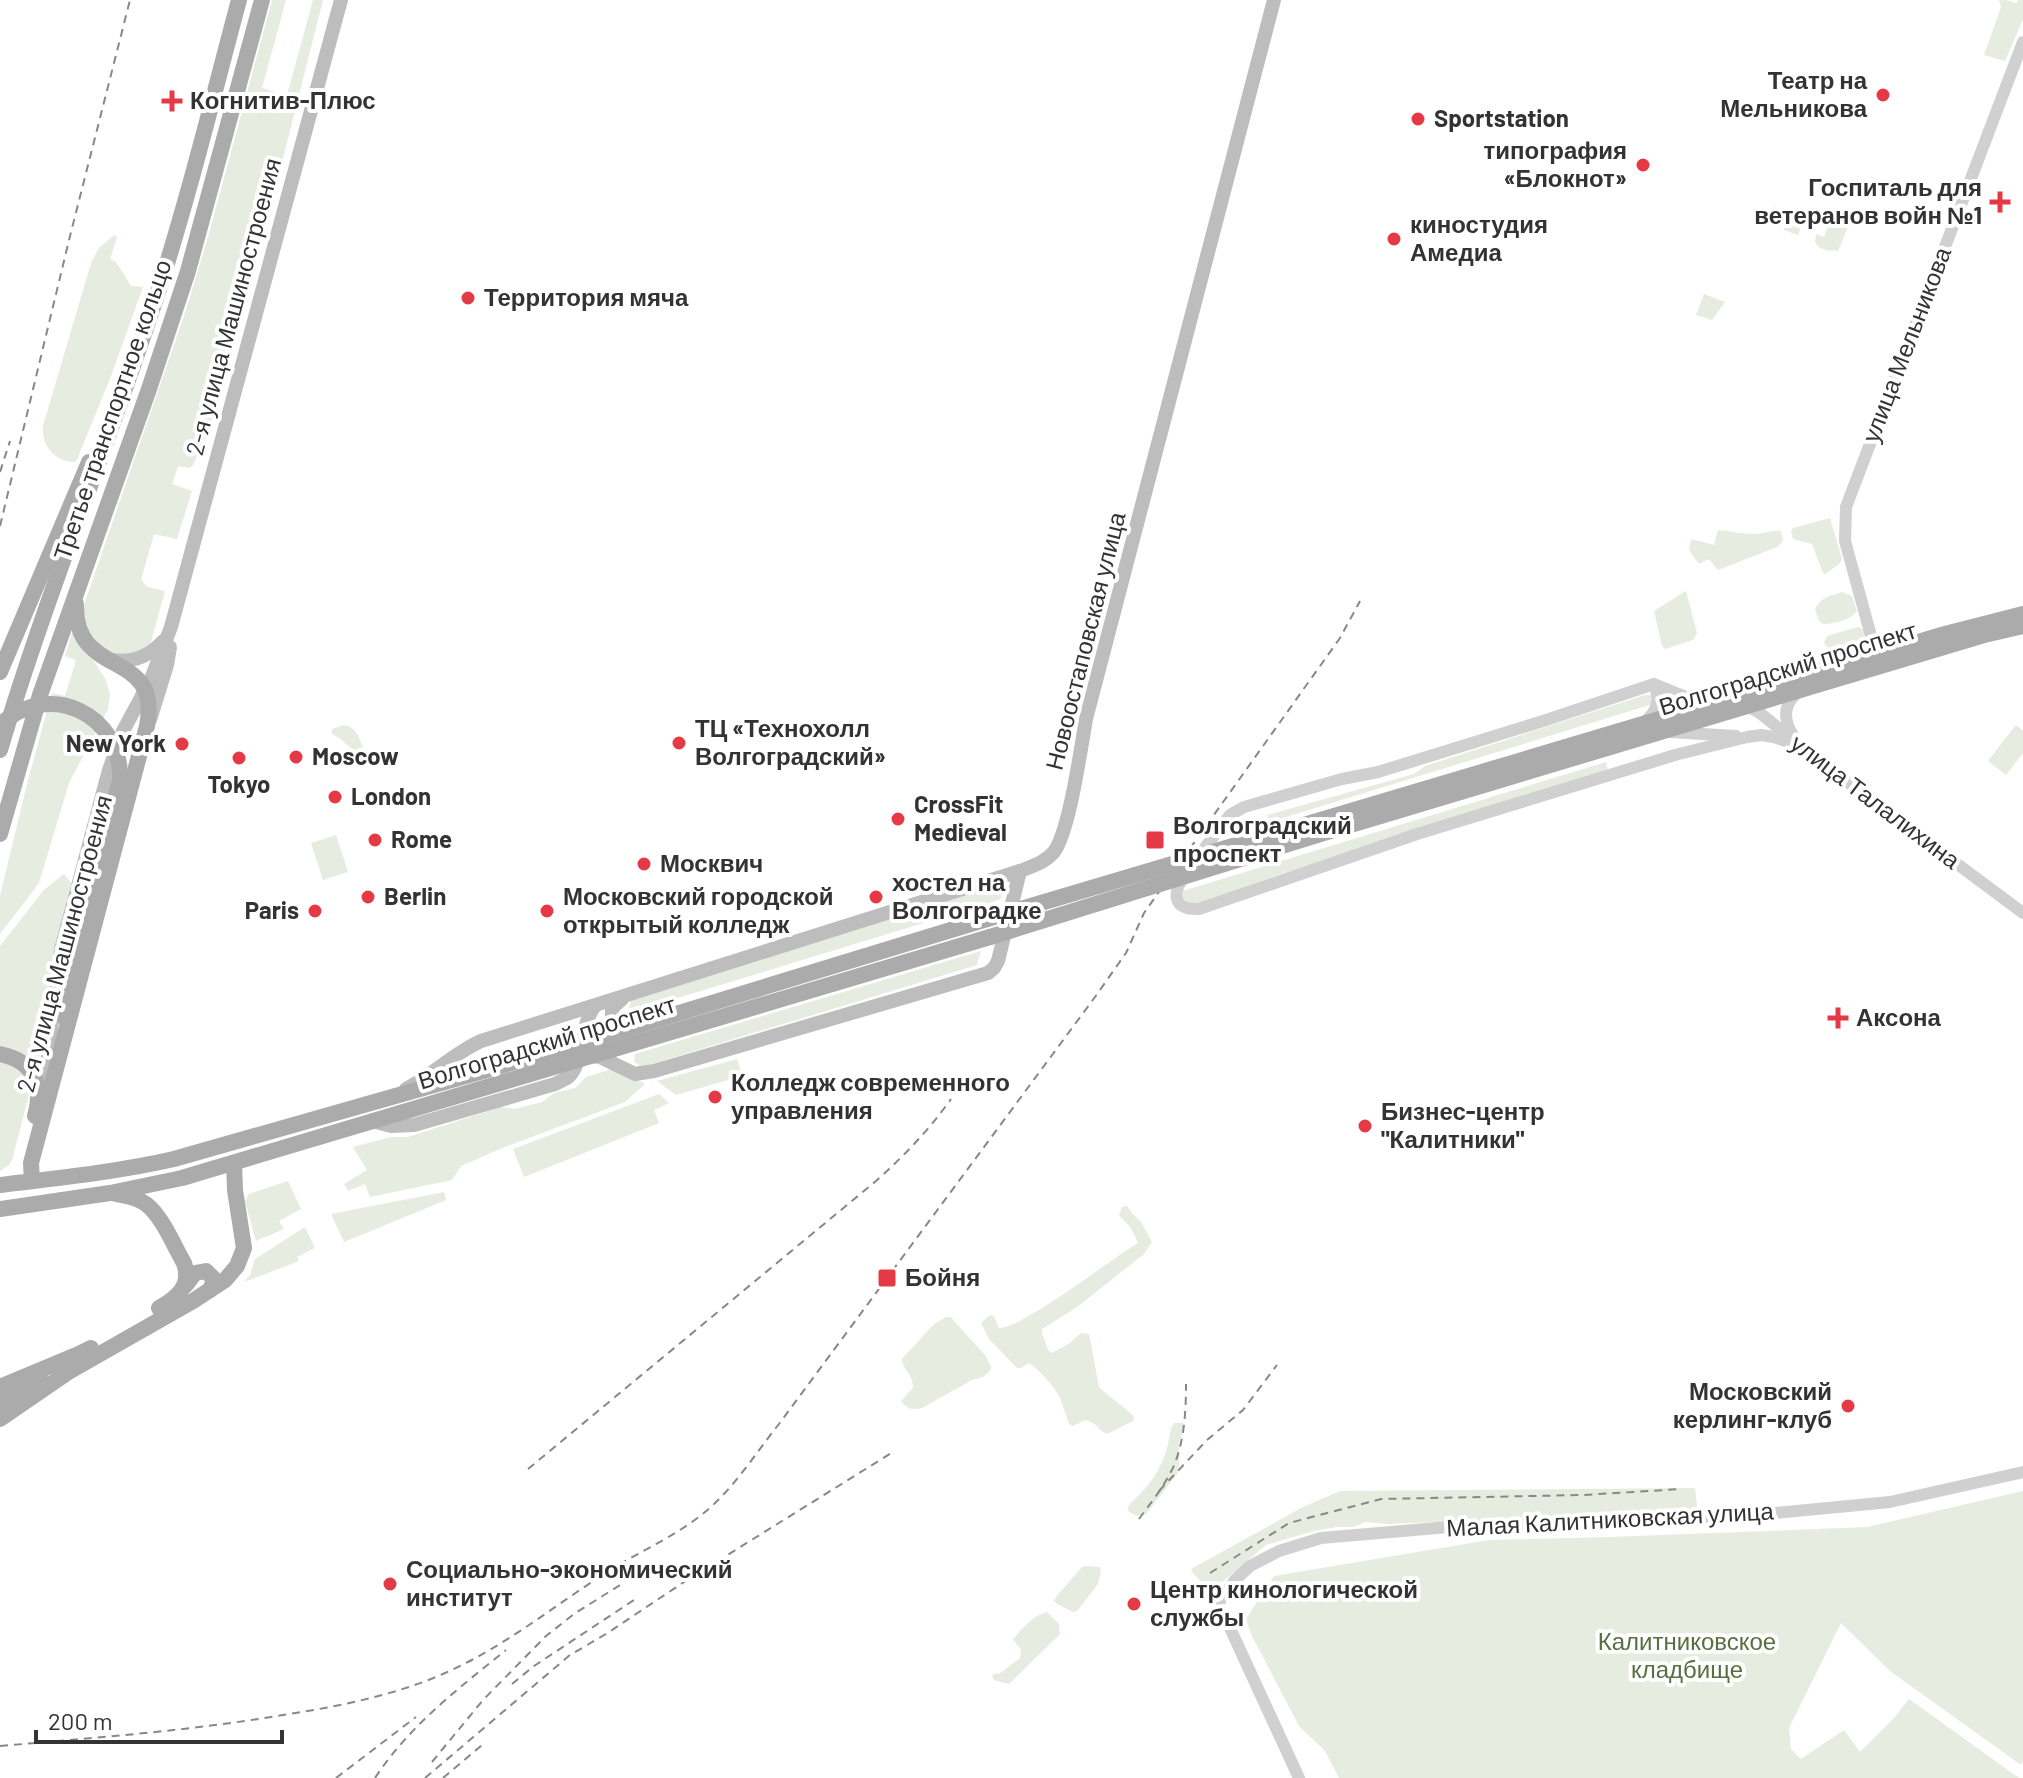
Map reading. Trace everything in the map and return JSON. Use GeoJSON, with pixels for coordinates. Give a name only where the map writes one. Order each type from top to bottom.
{"type":"FeatureCollection","features":[{"type":"Feature","properties":{"kind":"main road","name":"Третье транспортное кольцо"},"geometry":{"type":"LineString","coordinates":[[0,750],[50,596],[167,264],[239,0]]}},
{"type":"Feature","properties":{"kind":"main road","name":"Третье транспортное кольцо"},"geometry":{"type":"LineString","coordinates":[[0,834],[40,695],[188,271],[262,0]]}},
{"type":"Feature","properties":{"kind":"main road","name":"2-я улица Машиностроения"},"geometry":{"type":"LineString","coordinates":[[145,689],[171,627],[341,0]]}},
{"type":"Feature","properties":{"kind":"main road","name":"Новоостаповская улица"},"geometry":{"type":"LineString","coordinates":[[595,1006],[1020,871],[1040,864],[1057,848],[1090,706],[1274,0]]}},
{"type":"Feature","properties":{"kind":"main road"},"geometry":{"type":"LineString","coordinates":[[0,672],[85,470],[128,381]]}},
{"type":"Feature","properties":{"kind":"main road"},"geometry":{"type":"LineString","coordinates":[[82,573],[76,602],[78,627],[89,647],[128,670],[145,689],[144,716]]}},
{"type":"Feature","properties":{"kind":"main road","name":"Волгоградский проспект"},"geometry":{"type":"LineString","coordinates":[[16,1183],[142,1166],[388,1098],[632,1042],[990,937],[1316,828],[1719,700],[2023,614]]}},
{"type":"Feature","properties":{"kind":"main road","name":"Волгоградский проспект"},"geometry":{"type":"LineString","coordinates":[[0,1209],[110,1193],[170,1181],[234,1163],[583,1053],[639,1025],[987,919],[1667,732],[1984,635],[2023,626]]}},
{"type":"Feature","properties":{"kind":"main road"},"geometry":{"type":"LineString","coordinates":[[108,660],[123,662],[145,656],[161,643],[171,627]]}},
{"type":"Feature","properties":{"kind":"main road","name":"2-я улица Машиностроения"},"geometry":{"type":"LineString","coordinates":[[16,1183],[46,1072],[58,1044],[61,949],[113,755],[144,716],[154,711],[167,665],[171,627]]}},
{"type":"Feature","properties":{"kind":"main road"},"geometry":{"type":"LineString","coordinates":[[0,725],[15,712],[44,704],[83,712],[107,734],[116,751],[120,770],[120,781],[64,988],[58,1044]]}},
{"type":"Feature","properties":{"kind":"main road","name":"2-я улица Машиностроения"},"geometry":{"type":"LineString","coordinates":[[16,1183],[31,1163],[58,1044],[144,716]]}},
{"type":"Feature","properties":{"kind":"main road"},"geometry":{"type":"LineString","coordinates":[[595,1006],[585,1023],[583,1053],[600,1057],[635,1074],[988,973],[998,961],[1020,871]]}},
{"type":"Feature","properties":{"kind":"main road"},"geometry":{"type":"LineString","coordinates":[[626,997],[612,1008],[612,1016],[622,1023],[639,1025]]}},
{"type":"Feature","properties":{"kind":"main road","name":"Волгоградский проспект"},"geometry":{"type":"LineString","coordinates":[[388,1098],[481,1041],[595,1006]]}},
{"type":"Feature","properties":{"kind":"main road"},"geometry":{"type":"LineString","coordinates":[[632,1042],[623,1058],[635,1074]]}},
{"type":"Feature","properties":{"kind":"main road"},"geometry":{"type":"LineString","coordinates":[[0,1054],[19,1061],[31,1071],[38,1086],[38,1103]]}},
{"type":"Feature","properties":{"kind":"main road"},"geometry":{"type":"LineString","coordinates":[[0,1419],[70,1371],[210,1290],[231,1274],[244,1248],[234,1163]]}},
{"type":"Feature","properties":{"kind":"main road"},"geometry":{"type":"LineString","coordinates":[[110,1193],[129,1196],[148,1205],[184,1263],[186,1285]]}},
{"type":"Feature","properties":{"kind":"main road"},"geometry":{"type":"LineString","coordinates":[[0,1387],[79,1354],[171,1301],[195,1273],[206,1271],[213,1278],[210,1290]]}},
{"type":"Feature","properties":{"kind":"main road"},"geometry":{"type":"LineString","coordinates":[[0,1403],[31,1386],[70,1371]]}},
{"type":"Feature","properties":{"kind":"street","name":"улица Мельникова"},"geometry":{"type":"LineString","coordinates":[[1876,654],[1845,541],[1846,507],[2023,42]]}},
{"type":"Feature","properties":{"kind":"street"},"geometry":{"type":"LineString","coordinates":[[1641,724],[1654,713],[1657,706],[1654,684],[1378,772],[1244,807],[1230,815],[1218,828],[1178,884],[1175,895],[1185,908],[1199,909],[1432,830],[1675,755],[1747,737],[1761,735],[1800,745]]}},
{"type":"Feature","properties":{"kind":"street","name":"улица Талалихина"},"geometry":{"type":"LineString","coordinates":[[1654,684],[1686,697],[1747,706],[1760,713],[2023,913]]}},
{"type":"Feature","properties":{"kind":"street"},"geometry":{"type":"LineString","coordinates":[[1800,745],[1789,729],[1785,713],[1789,701],[1802,690]]}},
{"type":"Feature","properties":{"kind":"street"},"geometry":{"type":"LineString","coordinates":[[1667,732],[1681,734],[1687,741],[1685,748],[1675,755]]}},
{"type":"Feature","properties":{"kind":"street"},"geometry":{"type":"LineString","coordinates":[[1667,732],[1747,737]]}},
{"type":"Feature","properties":{"kind":"street","name":"Малая Калитниковская улица"},"geometry":{"type":"LineString","coordinates":[[1299,1778],[1217,1605],[1235,1580],[1250,1566],[1279,1551],[1321,1538],[1449,1527],[1754,1515],[1890,1502],[2023,1472]]}},
{"type":"Feature","properties":{"kind":"green space"},"geometry":{"type":"Polygon","coordinates":[[[272,0],[286,0],[262,88],[287,95],[313,0],[323,0],[250,289],[232,313],[228,326],[224,342],[230,352],[211,426],[193,465],[190,468],[178,466],[172,484],[192,491],[177,539],[154,534],[141,580],[148,587],[165,591],[149,649],[144,653],[110,656],[92,644],[83,613],[85,602],[187,307],[272,0]]]}},
{"type":"Feature","properties":{"kind":"green space"},"geometry":{"type":"Polygon","coordinates":[[[1999,0],[2016,3],[2023,0],[2023,19],[2005,61],[1984,55],[2001,7],[1999,0]]]}},
{"type":"Feature","properties":{"kind":"green space"},"geometry":{"type":"Polygon","coordinates":[[[1774,206],[1787,211],[1786,216],[1789,217],[1791,213],[1804,218],[1798,235],[1784,230],[1785,226],[1781,228],[1767,223],[1774,206]]]}},
{"type":"Feature","properties":{"kind":"green space"},"geometry":{"type":"Polygon","coordinates":[[[1840,211],[1852,217],[1838,251],[1820,248],[1815,242],[1816,234],[1824,237],[1830,222],[1823,219],[1825,213],[1840,211]]]}},
{"type":"Feature","properties":{"kind":"green space"},"geometry":{"type":"Polygon","coordinates":[[[114,235],[117,237],[110,259],[116,262],[131,286],[143,287],[76,462],[69,462],[51,452],[44,440],[43,426],[91,263],[99,248],[114,235]]]}},
{"type":"Feature","properties":{"kind":"green space"},"geometry":{"type":"Polygon","coordinates":[[[1704,294],[1725,302],[1712,320],[1696,315],[1704,294]]]}},
{"type":"Feature","properties":{"kind":"green space"},"geometry":{"type":"Polygon","coordinates":[[[1830,518],[1842,559],[1825,574],[1812,544],[1793,539],[1791,531],[1830,518]]]}},
{"type":"Feature","properties":{"kind":"green space"},"geometry":{"type":"Polygon","coordinates":[[[1718,530],[1754,534],[1781,531],[1783,541],[1777,547],[1718,570],[1709,559],[1699,564],[1689,550],[1691,539],[1714,545],[1718,530]]]}},
{"type":"Feature","properties":{"kind":"green space"},"geometry":{"type":"Polygon","coordinates":[[[1686,591],[1697,633],[1693,640],[1665,649],[1654,611],[1686,591]]]}},
{"type":"Feature","properties":{"kind":"green space"},"geometry":{"type":"Polygon","coordinates":[[[1842,592],[1852,596],[1857,611],[1842,621],[1823,624],[1815,609],[1817,605],[1823,599],[1842,592]]]}},
{"type":"Feature","properties":{"kind":"green space"},"geometry":{"type":"Polygon","coordinates":[[[1858,627],[1864,630],[1866,640],[1863,647],[1837,653],[1824,643],[1827,636],[1858,627]]]}},
{"type":"Feature","properties":{"kind":"green space"},"geometry":{"type":"Polygon","coordinates":[[[73,629],[106,680],[110,695],[108,709],[69,783],[39,883],[0,934],[0,896],[52,693],[65,696],[76,660],[65,656],[73,629]]]}},
{"type":"Feature","properties":{"kind":"green space"},"geometry":{"type":"Polygon","coordinates":[[[1651,695],[1653,704],[1270,822],[1267,815],[1414,774],[1425,766],[1651,695]]]}},
{"type":"Feature","properties":{"kind":"green space"},"geometry":{"type":"Polygon","coordinates":[[[344,725],[357,733],[366,758],[332,734],[332,729],[344,725]]]}},
{"type":"Feature","properties":{"kind":"green space"},"geometry":{"type":"Polygon","coordinates":[[[2016,725],[2023,731],[2023,753],[2006,775],[1988,761],[2016,725]]]}},
{"type":"Feature","properties":{"kind":"green space"},"geometry":{"type":"Polygon","coordinates":[[[1606,762],[1608,771],[1281,874],[1195,905],[1182,898],[1183,891],[1606,762]]]}},
{"type":"Feature","properties":{"kind":"green space"},"geometry":{"type":"Polygon","coordinates":[[[336,835],[348,872],[323,880],[311,843],[336,835]]]}},
{"type":"Feature","properties":{"kind":"green space"},"geometry":{"type":"Polygon","coordinates":[[[64,874],[71,883],[54,948],[36,1070],[0,1048],[0,946],[44,890],[64,874]]]}},
{"type":"Feature","properties":{"kind":"green space"},"geometry":{"type":"Polygon","coordinates":[[[999,885],[1003,887],[999,900],[635,1011],[629,1008],[631,1001],[999,885]]]}},
{"type":"Feature","properties":{"kind":"green space"},"geometry":{"type":"Polygon","coordinates":[[[981,951],[977,965],[642,1067],[634,1062],[635,1054],[981,951]]]}},
{"type":"Feature","properties":{"kind":"green space"},"geometry":{"type":"Polygon","coordinates":[[[0,1059],[8,1060],[30,1080],[12,1160],[0,1171],[0,1059]]]}},
{"type":"Feature","properties":{"kind":"green space"},"geometry":{"type":"Polygon","coordinates":[[[737,1059],[742,1076],[676,1095],[657,1081],[737,1059]]]}},
{"type":"Feature","properties":{"kind":"green space"},"geometry":{"type":"Polygon","coordinates":[[[615,1068],[645,1084],[625,1102],[461,1166],[452,1180],[370,1197],[365,1184],[348,1191],[344,1184],[367,1170],[353,1147],[391,1137],[408,1137],[501,1107],[514,1109],[542,1102],[554,1093],[575,1088],[586,1077],[615,1068]]]}},
{"type":"Feature","properties":{"kind":"green space"},"geometry":{"type":"Polygon","coordinates":[[[659,1094],[669,1103],[654,1110],[659,1123],[524,1177],[513,1149],[659,1094]]]}},
{"type":"Feature","properties":{"kind":"green space"},"geometry":{"type":"Polygon","coordinates":[[[288,1181],[301,1209],[279,1221],[284,1229],[256,1241],[245,1201],[249,1194],[288,1181]]]}},
{"type":"Feature","properties":{"kind":"green space"},"geometry":{"type":"Polygon","coordinates":[[[444,1192],[446,1200],[344,1242],[331,1214],[444,1192]]]}},
{"type":"Feature","properties":{"kind":"green space"},"geometry":{"type":"Polygon","coordinates":[[[1127,1206],[1152,1242],[1144,1254],[1077,1307],[1042,1329],[1048,1350],[1052,1353],[1081,1333],[1089,1334],[1099,1387],[1134,1417],[1133,1421],[1107,1434],[1085,1420],[1073,1426],[1069,1424],[1058,1394],[1047,1379],[1029,1363],[1017,1368],[989,1339],[981,1323],[990,1315],[994,1316],[999,1328],[1027,1317],[1138,1243],[1131,1228],[1119,1215],[1122,1207],[1127,1206]]]}},
{"type":"Feature","properties":{"kind":"green space"},"geometry":{"type":"Polygon","coordinates":[[[305,1227],[315,1248],[297,1257],[299,1261],[244,1282],[255,1259],[305,1227]]]}},
{"type":"Feature","properties":{"kind":"green space"},"geometry":{"type":"Polygon","coordinates":[[[951,1317],[985,1355],[990,1371],[922,1408],[905,1406],[901,1401],[913,1388],[902,1359],[934,1324],[951,1317]]]}},
{"type":"Feature","properties":{"kind":"green space"},"geometry":{"type":"Polygon","coordinates":[[[1174,1423],[1183,1423],[1177,1474],[1146,1514],[1137,1516],[1128,1508],[1157,1472],[1174,1423]]]}},
{"type":"Feature","properties":{"kind":"green space"},"geometry":{"type":"Polygon","coordinates":[[[1695,1488],[1698,1514],[1685,1512],[1388,1524],[1365,1522],[1354,1527],[1314,1531],[1266,1545],[1214,1589],[1201,1581],[1191,1569],[1303,1507],[1340,1491],[1695,1488]]]}},
{"type":"Feature","properties":{"kind":"green space","name":"Калитниковское кладбище"},"geometry":{"type":"Polygon","coordinates":[[[2023,1491],[2021,1765],[1890,1671],[1841,1623],[1789,1728],[1791,1749],[1801,1759],[1844,1730],[1860,1752],[1909,1699],[2019,1778],[1339,1778],[1325,1751],[1299,1726],[1246,1619],[1274,1576],[1489,1540],[1867,1527],[2023,1491]]]}},
{"type":"Feature","properties":{"kind":"green space"},"geometry":{"type":"Polygon","coordinates":[[[1086,1566],[1100,1567],[1098,1584],[1077,1611],[1057,1604],[1054,1601],[1056,1597],[1086,1566]]]}},
{"type":"Feature","properties":{"kind":"green space"},"geometry":{"type":"Polygon","coordinates":[[[1047,1612],[1059,1624],[1060,1634],[1009,1684],[994,1680],[992,1676],[995,1673],[999,1674],[1020,1658],[1021,1650],[1013,1639],[1032,1619],[1047,1612]]]}},
{"type":"Feature","properties":{"kind":"railway"},"geometry":{"type":"LineString","coordinates":[[0,526],[130,0]]}},
{"type":"Feature","properties":{"kind":"railway"},"geometry":{"type":"LineString","coordinates":[[0,472],[10,441]]}},
{"type":"Feature","properties":{"kind":"railway"},"geometry":{"type":"LineString","coordinates":[[0,1746],[243,1721],[349,1703],[396,1691],[464,1664],[499,1644],[601,1576],[680,1530],[716,1503],[779,1424],[1095,997],[1126,953],[1144,913],[1340,638],[1360,601]]}},
{"type":"Feature","properties":{"kind":"railway"},"geometry":{"type":"LineString","coordinates":[[528,1469],[876,1181],[916,1142],[951,1099]]}},
{"type":"Feature","properties":{"kind":"railway"},"geometry":{"type":"LineString","coordinates":[[1159,1491],[1207,1440],[1243,1410],[1277,1365]]}},
{"type":"Feature","properties":{"kind":"railway"},"geometry":{"type":"LineString","coordinates":[[1139,1519],[1165,1483],[1178,1456],[1185,1420],[1186,1384]]}},
{"type":"Feature","properties":{"kind":"railway"},"geometry":{"type":"LineString","coordinates":[[425,1778],[570,1655],[893,1452]]}},
{"type":"Feature","properties":{"kind":"railway"},"geometry":{"type":"LineString","coordinates":[[1210,1573],[1289,1523],[1381,1499],[1583,1495],[1682,1489]]}},
{"type":"Feature","properties":{"kind":"railway"},"geometry":{"type":"LineString","coordinates":[[432,1762],[483,1700],[546,1636],[620,1585]]}},
{"type":"Feature","properties":{"kind":"railway"},"geometry":{"type":"LineString","coordinates":[[512,1684],[637,1598]]}},
{"type":"Feature","properties":{"kind":"railway"},"geometry":{"type":"LineString","coordinates":[[375,1778],[419,1725],[506,1650]]}},
{"type":"Feature","properties":{"kind":"railway"},"geometry":{"type":"LineString","coordinates":[[336,1778],[416,1717]]}},
{"type":"Feature","properties":{"kind":"railway"},"geometry":{"type":"LineString","coordinates":[[443,1778],[482,1745]]}},
{"type":"Feature","properties":{"kind":"place","name":"Театр на Мельникова"},"geometry":{"type":"Point","coordinates":[1883,95]}},
{"type":"Feature","properties":{"kind":"place","name":"Когнитив-Плюс"},"geometry":{"type":"Point","coordinates":[172,101]}},
{"type":"Feature","properties":{"kind":"place","name":"Sportstation"},"geometry":{"type":"Point","coordinates":[1418,119]}},
{"type":"Feature","properties":{"kind":"place","name":"типография «Блокнот»"},"geometry":{"type":"Point","coordinates":[1643,165]}},
{"type":"Feature","properties":{"kind":"place","name":"Госпиталь для ветеранов войн №1"},"geometry":{"type":"Point","coordinates":[2000,202]}},
{"type":"Feature","properties":{"kind":"place","name":"киностудия Амедиа"},"geometry":{"type":"Point","coordinates":[1394,239]}},
{"type":"Feature","properties":{"kind":"place","name":"Территория мяча"},"geometry":{"type":"Point","coordinates":[468,298]}},
{"type":"Feature","properties":{"kind":"place","name":"ТЦ «Технохолл Волгоградский»"},"geometry":{"type":"Point","coordinates":[679,743]}},
{"type":"Feature","properties":{"kind":"place","name":"New York"},"geometry":{"type":"Point","coordinates":[182,744]}},
{"type":"Feature","properties":{"kind":"place","name":"Moscow"},"geometry":{"type":"Point","coordinates":[296,757]}},
{"type":"Feature","properties":{"kind":"place","name":"Tokyo"},"geometry":{"type":"Point","coordinates":[239,758]}},
{"type":"Feature","properties":{"kind":"place","name":"London"},"geometry":{"type":"Point","coordinates":[335,797]}},
{"type":"Feature","properties":{"kind":"place","name":"CrossFit Medieval"},"geometry":{"type":"Point","coordinates":[898,819]}},
{"type":"Feature","properties":{"kind":"place","name":"Rome"},"geometry":{"type":"Point","coordinates":[375,840]}},
{"type":"Feature","properties":{"kind":"place","name":"Волгоградский проспект"},"geometry":{"type":"Point","coordinates":[1155,840]}},
{"type":"Feature","properties":{"kind":"place","name":"Москвич"},"geometry":{"type":"Point","coordinates":[644,864]}},
{"type":"Feature","properties":{"kind":"place","name":"Berlin"},"geometry":{"type":"Point","coordinates":[368,897]}},
{"type":"Feature","properties":{"kind":"place","name":"хостел на Волгоградке"},"geometry":{"type":"Point","coordinates":[876,897]}},
{"type":"Feature","properties":{"kind":"place","name":"Paris"},"geometry":{"type":"Point","coordinates":[315,911]}},
{"type":"Feature","properties":{"kind":"place","name":"Московский городской открытый колледж"},"geometry":{"type":"Point","coordinates":[547,911]}},
{"type":"Feature","properties":{"kind":"place","name":"Аксона"},"geometry":{"type":"Point","coordinates":[1838,1018]}},
{"type":"Feature","properties":{"kind":"place","name":"Колледж современного управления"},"geometry":{"type":"Point","coordinates":[715,1097]}},
{"type":"Feature","properties":{"kind":"place","name":"Бизнес-центр \"Калитники\""},"geometry":{"type":"Point","coordinates":[1365,1126]}},
{"type":"Feature","properties":{"kind":"place","name":"Бойня"},"geometry":{"type":"Point","coordinates":[887,1278]}},
{"type":"Feature","properties":{"kind":"place","name":"Московский керлинг-клуб"},"geometry":{"type":"Point","coordinates":[1848,1406]}},
{"type":"Feature","properties":{"kind":"place","name":"Социально-экономический институт"},"geometry":{"type":"Point","coordinates":[390,1584]}},
{"type":"Feature","properties":{"kind":"place","name":"Центр кинологической службы"},"geometry":{"type":"Point","coordinates":[1134,1604]}}]}
